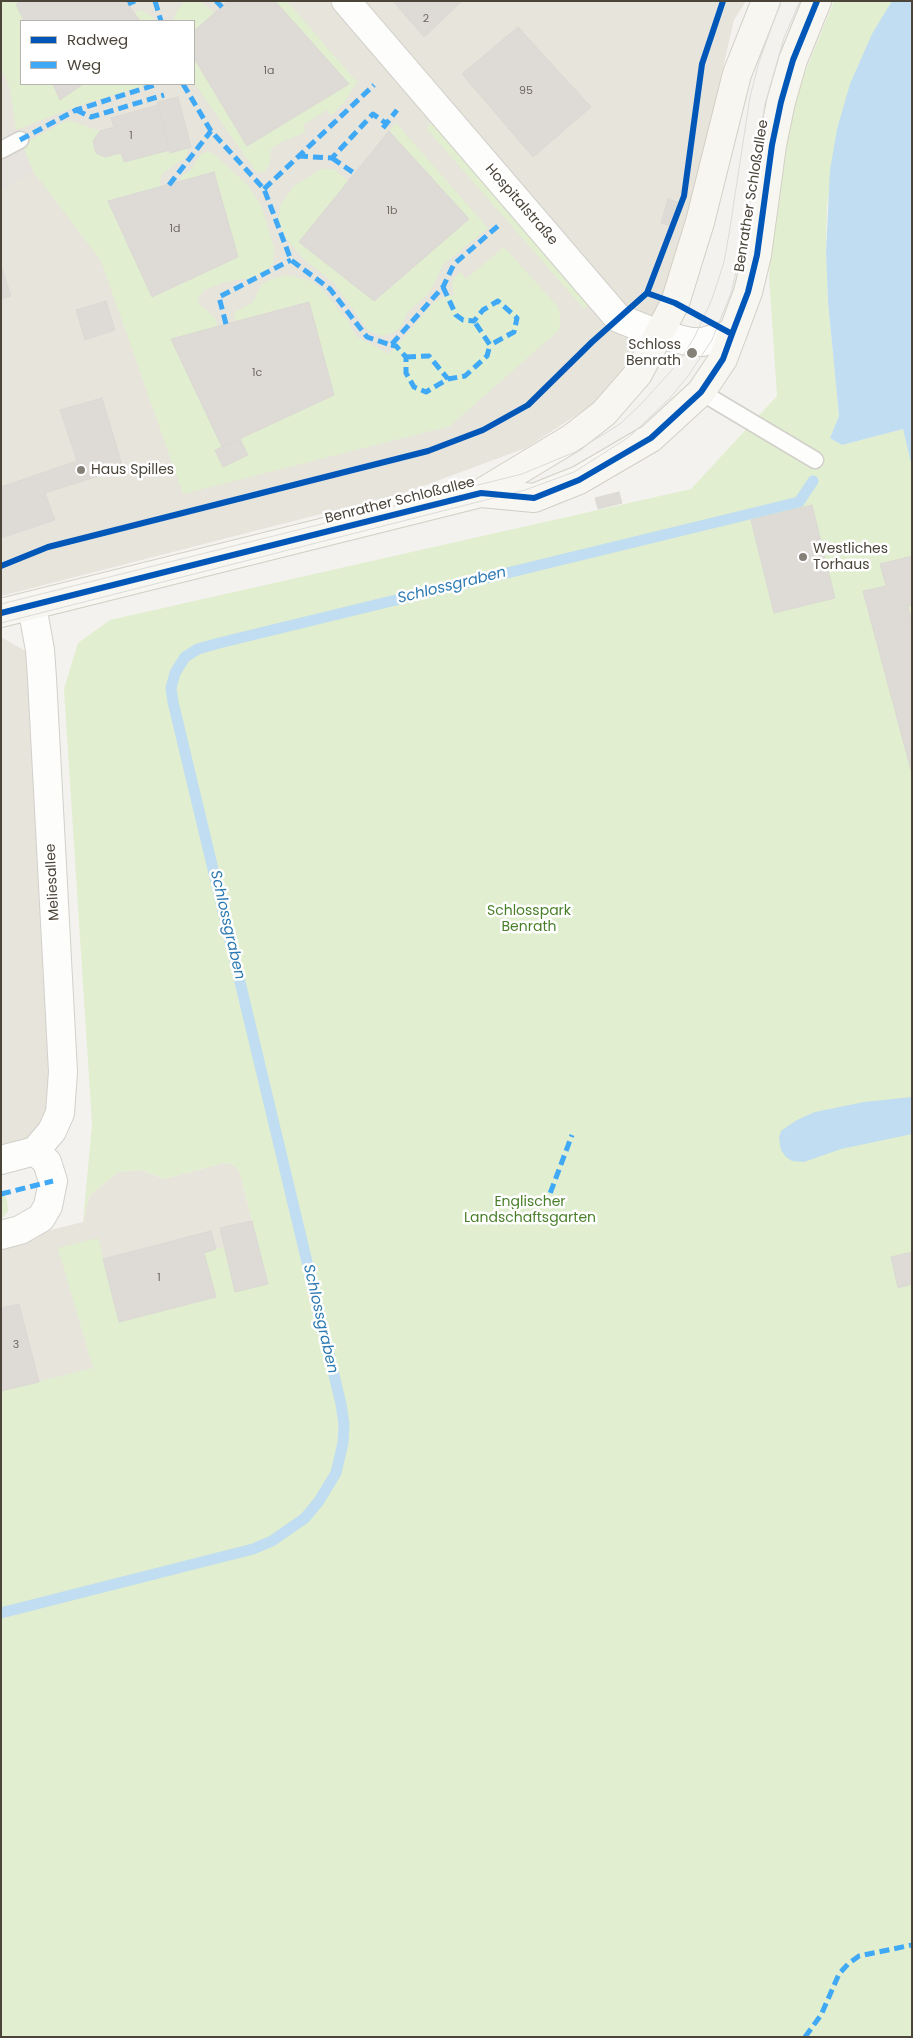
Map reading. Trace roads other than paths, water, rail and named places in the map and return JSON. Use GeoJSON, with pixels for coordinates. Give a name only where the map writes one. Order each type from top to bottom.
{"type":"FeatureCollection","features":[{"type":"Feature","properties":{"kind":"main road","name":"Benrather Schloßallee"},"geometry":{"type":"LineString","coordinates":[[1,613],[481,492],[572,438],[604,413],[638,374],[675,303],[700,222],[737,74],[766,1]]}},
{"type":"Feature","properties":{"kind":"main road","name":"Benrather Schloßallee"},"geometry":{"type":"LineString","coordinates":[[481,492],[534,498],[579,480],[651,438],[701,392],[723,359],[748,292],[757,255],[772,145],[781,102],[793,60],[817,1]]}},
{"type":"Feature","properties":{"kind":"street","name":"Hospitalstraße"},"geometry":{"type":"LineString","coordinates":[[346,1],[618,318],[658,334],[691,342],[702,342],[732,334]]}},
{"type":"Feature","properties":{"kind":"street","name":"Meliesallee"},"geometry":{"type":"LineString","coordinates":[[32,606],[40,650],[42,678],[63,1072],[60,1113],[52,1131],[35,1151]]}},
{"type":"Feature","properties":{"kind":"street"},"geometry":{"type":"LineString","coordinates":[[1,1160],[35,1151],[47,1162],[53,1180],[48,1206],[41,1218],[20,1230],[1,1235]]}},
{"type":"Feature","properties":{"kind":"lane"},"geometry":{"type":"LineString","coordinates":[[1,150],[20,140]]}},
{"type":"Feature","properties":{"kind":"lane"},"geometry":{"type":"LineString","coordinates":[[701,392],[815,460]]}},
{"type":"Feature","properties":{"kind":"water"},"geometry":{"type":"Polygon","coordinates":[[[892,1],[912,1],[912,467],[903,429],[842,445],[830,438],[839,416],[828,302],[826,252],[830,170],[837,129],[850,84],[872,34],[892,1]]]}},
{"type":"Feature","properties":{"kind":"water"},"geometry":{"type":"Polygon","coordinates":[[[912,1097],[912,1134],[841,1149],[804,1162],[792,1161],[781,1150],[779,1138],[781,1131],[797,1120],[815,1112],[864,1102],[912,1097]]]}},
{"type":"Feature","properties":{"kind":"waterway","name":"Schlossgraben"},"geometry":{"type":"LineString","coordinates":[[1,1613],[253,1549],[272,1541],[305,1518],[319,1501],[336,1473],[343,1443],[344,1424],[341,1404],[173,702],[171,688],[175,673],[185,657],[198,649],[219,643],[799,502],[813,481]]}},
{"type":"Feature","properties":{"kind":"tram line"},"geometry":{"type":"LineString","coordinates":[[1,604],[522,474],[575,452],[620,424],[643,402],[678,363],[694,338],[712,299],[724,262],[750,97],[759,62],[781,1]]}},
{"type":"Feature","properties":{"kind":"tram line"},"geometry":{"type":"LineString","coordinates":[[1,623],[525,490],[574,472],[629,437],[670,398],[688,376],[712,340],[731,293],[745,236],[765,104],[784,38],[800,1]]}},
{"type":"Feature","properties":{"kind":"place","name":"Schloss Benrath"},"geometry":{"type":"Point","coordinates":[692,353]}},
{"type":"Feature","properties":{"kind":"place","name":"Haus Spilles"},"geometry":{"type":"Point","coordinates":[81,470]}},
{"type":"Feature","properties":{"kind":"place","name":"Westliches Torhaus"},"geometry":{"type":"Point","coordinates":[803,557]}},
{"type":"Feature","properties":{"kind":"park label","name":"Schlosspark Benrath"},"geometry":{"type":"Point","coordinates":[529,920]}},
{"type":"Feature","properties":{"kind":"park label","name":"Englischer Landschaftsgarten"},"geometry":{"type":"Point","coordinates":[530,1210]}}]}
